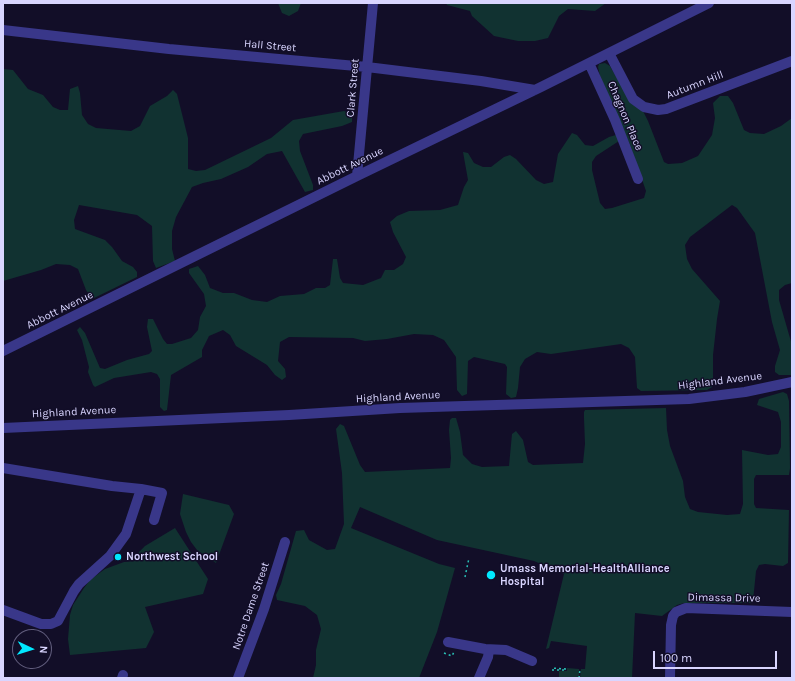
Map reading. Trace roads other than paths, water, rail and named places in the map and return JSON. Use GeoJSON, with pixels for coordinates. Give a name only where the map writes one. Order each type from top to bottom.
{"type":"FeatureCollection","features":[{"type":"Feature","properties":{"kind":"street","name":"Clark Street"},"geometry":{"type":"LineString","coordinates":[[357,176],[373,3]]}},
{"type":"Feature","properties":{"kind":"street","name":"Abbott Avenue"},"geometry":{"type":"LineString","coordinates":[[3,351],[709,3]]}},
{"type":"Feature","properties":{"kind":"street","name":"Hall Street"},"geometry":{"type":"LineString","coordinates":[[3,30],[169,49],[367,67],[481,81],[535,90]]}},
{"type":"Feature","properties":{"kind":"street","name":"Autumn Hill"},"geometry":{"type":"LineString","coordinates":[[609,53],[633,99],[644,107],[658,110],[666,109],[792,61]]}},
{"type":"Feature","properties":{"kind":"street","name":"Chagnon Place"},"geometry":{"type":"LineString","coordinates":[[589,63],[615,120],[638,179]]}},
{"type":"Feature","properties":{"kind":"street","name":"Highland Avenue"},"geometry":{"type":"LineString","coordinates":[[3,428],[289,415],[400,408],[689,399],[745,392],[792,382]]}},
{"type":"Feature","properties":{"kind":"street"},"geometry":{"type":"LineString","coordinates":[[3,468],[162,493],[154,520]]}},
{"type":"Feature","properties":{"kind":"street"},"geometry":{"type":"LineString","coordinates":[[3,610],[41,624],[51,624],[58,621],[79,584],[110,556],[126,534],[140,489]]}},
{"type":"Feature","properties":{"kind":"street","name":"Notre Dame Street"},"geometry":{"type":"LineString","coordinates":[[238,678],[264,609],[286,542]]}},
{"type":"Feature","properties":{"kind":"street","name":"Dimassa Drive"},"geometry":{"type":"LineString","coordinates":[[670,678],[671,625],[673,616],[676,612],[686,608],[792,612]]}},
{"type":"Feature","properties":{"kind":"street"},"geometry":{"type":"LineString","coordinates":[[448,642],[489,650],[506,650],[532,661]]}},
{"type":"Feature","properties":{"kind":"street"},"geometry":{"type":"LineString","coordinates":[[479,678],[488,657],[489,650]]}},
{"type":"Feature","properties":{"kind":"place","name":"Northwest School"},"geometry":{"type":"Point","coordinates":[118,557]}},
{"type":"Feature","properties":{"kind":"place","name":"Umass Memorial-HealthAlliance Hospital"},"geometry":{"type":"Point","coordinates":[491,575]}}]}
